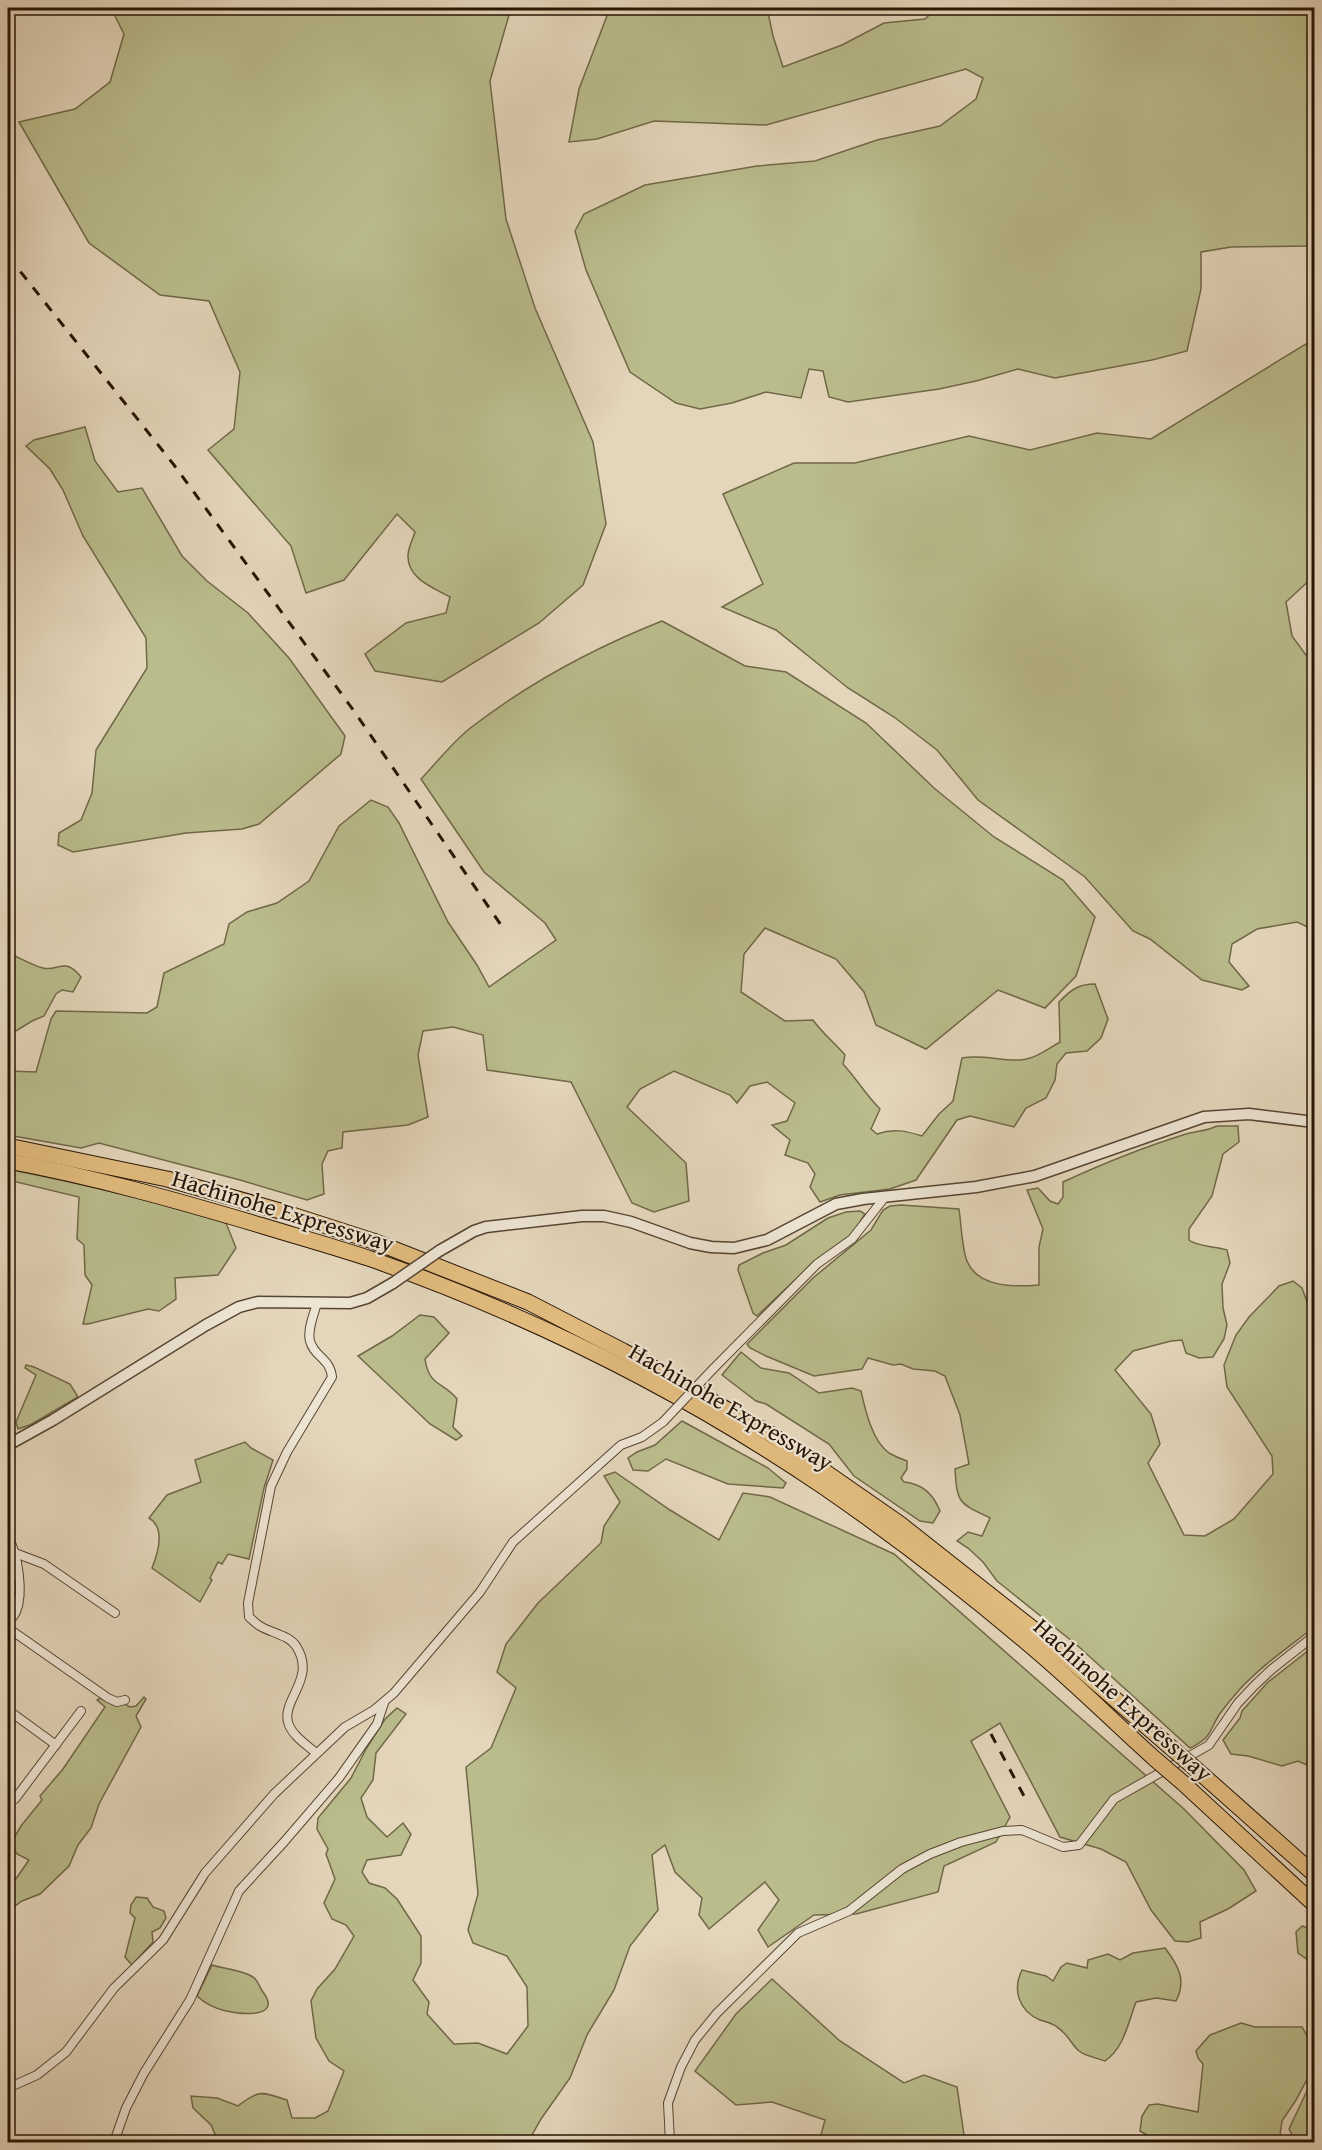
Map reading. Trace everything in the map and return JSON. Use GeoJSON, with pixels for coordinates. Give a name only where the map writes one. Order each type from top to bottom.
{"type":"FeatureCollection","features":[{"type":"Feature","properties":{"kind":"highway","name":"Hachinohe Expressway"},"geometry":{"type":"LineString","coordinates":[[8,1146],[167,1179],[321,1224],[528,1302],[623,1351],[772,1435],[900,1524],[1042,1636],[1314,1874]]}},
{"type":"Feature","properties":{"kind":"highway","name":"Hachinohe Expressway"},"geometry":{"type":"LineString","coordinates":[[8,1161],[114,1183],[368,1258],[522,1319],[615,1365],[702,1412],[824,1487],[946,1576],[1040,1654],[1314,1904]]}},
{"type":"Feature","properties":{"kind":"street"},"geometry":{"type":"LineString","coordinates":[[8,434],[8,450]]}},
{"type":"Feature","properties":{"kind":"street"},"geometry":{"type":"LineString","coordinates":[[8,1445],[54,1420],[207,1324],[239,1307],[258,1302],[350,1303],[367,1298],[439,1251],[474,1231],[486,1227],[604,1215],[690,1243],[734,1248],[767,1240],[836,1204],[976,1187],[1035,1176],[1204,1117],[1249,1114],[1314,1122]]}},
{"type":"Feature","properties":{"kind":"street"},"geometry":{"type":"LineString","coordinates":[[8,2088],[37,2075],[66,2052],[114,1988],[163,1940],[196,1884],[213,1862],[274,1794],[345,1727],[384,1703],[480,1592],[513,1542],[621,1445],[648,1434],[663,1422],[817,1264],[852,1239],[885,1197]]}},
{"type":"Feature","properties":{"kind":"street"},"geometry":{"type":"LineString","coordinates":[[316,1754],[295,1735],[288,1723],[290,1704],[298,1690],[303,1669],[300,1653],[295,1644],[286,1637],[258,1625],[249,1617],[248,1603],[271,1486],[282,1460],[332,1377],[328,1363],[315,1350],[310,1341],[310,1331],[317,1304]]}},
{"type":"Feature","properties":{"kind":"street"},"geometry":{"type":"LineString","coordinates":[[8,1537],[15,1553],[20,1589],[16,1611],[8,1626],[108,1698],[117,1702],[125,1700]]}},
{"type":"Feature","properties":{"kind":"street"},"geometry":{"type":"LineString","coordinates":[[15,1553],[44,1564],[115,1613]]}},
{"type":"Feature","properties":{"kind":"street"},"geometry":{"type":"LineString","coordinates":[[670,2142],[668,2103],[681,2067],[695,2040],[717,2013],[798,1933],[849,1911],[902,1869],[930,1854],[961,1842],[1003,1831],[1022,1830],[1063,1847],[1079,1845],[1114,1799],[1209,1745],[1238,1703],[1254,1686],[1314,1636]]}},
{"type":"Feature","properties":{"kind":"street"},"geometry":{"type":"LineString","coordinates":[[114,2142],[126,2108],[144,2073],[190,2000],[239,1891],[339,1778],[377,1724],[384,1703]]}},
{"type":"Feature","properties":{"kind":"street"},"geometry":{"type":"LineString","coordinates":[[8,1710],[56,1745]]}},
{"type":"Feature","properties":{"kind":"street"},"geometry":{"type":"LineString","coordinates":[[8,1794],[15,1799],[81,1711]]}},
{"type":"Feature","properties":{"kind":"green space"},"geometry":{"type":"Polygon","coordinates":[[[111,8],[511,8],[490,81],[506,219],[535,308],[593,442],[606,524],[583,585],[539,623],[442,682],[375,671],[365,654],[406,623],[446,613],[450,597],[423,582],[409,563],[408,552],[415,532],[397,514],[344,580],[306,593],[291,546],[208,450],[234,429],[240,372],[209,301],[160,295],[89,243],[19,122],[75,109],[110,82],[124,34],[111,8]]]}},
{"type":"Feature","properties":{"kind":"green space"},"geometry":{"type":"Polygon","coordinates":[[[610,8],[767,8],[783,67],[842,45],[884,23],[925,19],[936,8],[1314,8],[1314,246],[1231,247],[1201,252],[1201,289],[1187,351],[1152,360],[1055,378],[1018,369],[939,389],[848,402],[829,397],[823,371],[809,369],[801,398],[766,392],[732,403],[700,409],[676,403],[630,372],[586,270],[575,231],[584,214],[645,185],[757,166],[815,161],[877,140],[940,126],[976,99],[983,78],[966,69],[766,125],[654,121],[597,139],[569,142],[579,89],[610,8]]]}},
{"type":"Feature","properties":{"kind":"green space"},"geometry":{"type":"Polygon","coordinates":[[[1314,339],[1314,576],[1286,602],[1292,636],[1314,666],[1314,930],[1297,922],[1257,929],[1232,944],[1229,962],[1249,986],[1242,990],[1202,980],[1150,939],[1133,931],[1085,877],[978,800],[937,750],[894,717],[848,688],[776,630],[722,607],[763,584],[723,494],[794,463],[855,463],[969,436],[1030,450],[1097,433],[1151,439],[1314,339]]]}},
{"type":"Feature","properties":{"kind":"green space"},"geometry":{"type":"Polygon","coordinates":[[[85,427],[95,461],[118,492],[142,488],[182,556],[207,581],[248,613],[289,658],[345,736],[341,754],[259,824],[242,829],[186,833],[73,852],[58,845],[59,833],[81,820],[92,793],[96,750],[147,668],[146,638],[83,536],[63,490],[50,469],[26,446],[34,440],[85,427]]]}},
{"type":"Feature","properties":{"kind":"green space"},"geometry":{"type":"Polygon","coordinates":[[[662,621],[745,666],[786,672],[866,723],[934,788],[994,837],[1063,880],[1095,917],[1076,976],[1045,1008],[998,990],[926,1049],[876,1025],[864,992],[836,959],[765,928],[744,954],[741,992],[785,1021],[813,1020],[845,1055],[843,1064],[880,1109],[871,1129],[877,1134],[900,1131],[922,1136],[939,1114],[953,1101],[962,1058],[1026,1059],[1060,1042],[1059,1002],[1075,988],[1095,984],[1108,1019],[1101,1038],[1087,1051],[1066,1053],[1057,1064],[1055,1080],[1046,1098],[1026,1108],[1014,1127],[970,1116],[957,1120],[916,1180],[890,1189],[840,1195],[820,1202],[810,1187],[815,1174],[808,1163],[785,1155],[790,1140],[772,1125],[787,1121],[795,1103],[767,1082],[750,1086],[737,1103],[730,1095],[674,1071],[640,1089],[627,1107],[686,1163],[689,1201],[654,1212],[632,1203],[571,1082],[487,1070],[483,1035],[453,1027],[423,1031],[418,1055],[428,1117],[408,1125],[343,1132],[342,1148],[328,1151],[322,1164],[324,1194],[307,1200],[99,1143],[81,1148],[8,1135],[8,1071],[36,1072],[51,1019],[56,1011],[147,1013],[157,1007],[164,973],[224,944],[229,924],[247,912],[277,903],[309,881],[339,826],[371,800],[388,807],[399,823],[448,922],[489,987],[556,940],[545,923],[484,872],[421,779],[469,729],[514,697],[586,655],[662,621]]]}},
{"type":"Feature","properties":{"kind":"green space"},"geometry":{"type":"Polygon","coordinates":[[[8,953],[43,968],[70,967],[81,977],[73,992],[62,990],[56,994],[44,1016],[8,1036],[8,953]]]}},
{"type":"Feature","properties":{"kind":"green space"},"geometry":{"type":"Polygon","coordinates":[[[1217,1126],[1238,1126],[1239,1142],[1223,1154],[1212,1196],[1189,1229],[1189,1240],[1227,1250],[1230,1263],[1222,1284],[1223,1308],[1227,1325],[1224,1339],[1213,1357],[1199,1358],[1186,1353],[1182,1340],[1171,1341],[1133,1351],[1115,1370],[1151,1414],[1160,1444],[1148,1463],[1184,1535],[1205,1536],[1234,1519],[1273,1474],[1272,1456],[1227,1387],[1224,1365],[1236,1335],[1249,1317],[1279,1286],[1293,1281],[1302,1288],[1314,1321],[1314,1627],[1248,1680],[1224,1708],[1206,1737],[1190,1748],[1078,1646],[997,1581],[983,1562],[957,1541],[968,1532],[982,1536],[990,1518],[966,1505],[959,1496],[955,1469],[969,1464],[960,1415],[945,1376],[935,1371],[913,1369],[901,1364],[893,1365],[868,1358],[862,1369],[814,1376],[766,1356],[747,1344],[813,1278],[871,1230],[883,1210],[890,1206],[959,1209],[964,1250],[972,1270],[988,1281],[998,1284],[1039,1285],[1039,1247],[1043,1229],[1027,1190],[1038,1188],[1050,1201],[1058,1204],[1063,1197],[1063,1182],[1155,1144],[1217,1126]]]}},
{"type":"Feature","properties":{"kind":"green space"},"geometry":{"type":"Polygon","coordinates":[[[8,1169],[117,1193],[226,1223],[236,1248],[218,1275],[175,1278],[176,1299],[159,1311],[148,1309],[83,1324],[92,1285],[85,1275],[84,1245],[77,1239],[79,1197],[8,1180],[8,1169]]]}},
{"type":"Feature","properties":{"kind":"green space"},"geometry":{"type":"Polygon","coordinates":[[[860,1211],[865,1214],[852,1235],[814,1262],[757,1316],[753,1313],[738,1270],[739,1265],[786,1245],[828,1218],[846,1212],[860,1211]]]}},
{"type":"Feature","properties":{"kind":"green space"},"geometry":{"type":"Polygon","coordinates":[[[420,1315],[434,1317],[449,1333],[425,1359],[433,1379],[457,1399],[453,1427],[462,1436],[456,1440],[430,1424],[358,1356],[392,1336],[420,1315]]]}},
{"type":"Feature","properties":{"kind":"green space"},"geometry":{"type":"Polygon","coordinates":[[[741,1352],[761,1368],[789,1373],[819,1393],[852,1388],[861,1391],[870,1424],[878,1441],[889,1453],[907,1461],[907,1469],[901,1478],[904,1482],[917,1485],[926,1491],[937,1505],[940,1511],[933,1523],[920,1521],[854,1476],[829,1444],[766,1404],[756,1401],[722,1375],[741,1352]]]}},
{"type":"Feature","properties":{"kind":"green space"},"geometry":{"type":"Polygon","coordinates":[[[26,1365],[70,1384],[78,1397],[30,1425],[18,1429],[16,1422],[36,1375],[25,1368],[26,1365]]]}},
{"type":"Feature","properties":{"kind":"green space"},"geometry":{"type":"Polygon","coordinates":[[[682,1421],[768,1468],[786,1483],[783,1488],[728,1484],[666,1459],[648,1471],[633,1470],[628,1458],[655,1445],[682,1421]]]}},
{"type":"Feature","properties":{"kind":"green space"},"geometry":{"type":"Polygon","coordinates":[[[245,1442],[251,1448],[273,1460],[264,1488],[249,1559],[228,1554],[222,1564],[218,1562],[210,1578],[212,1580],[200,1602],[152,1568],[158,1548],[159,1534],[154,1522],[149,1518],[167,1495],[201,1482],[195,1460],[245,1442]]]}},
{"type":"Feature","properties":{"kind":"green space"},"geometry":{"type":"Polygon","coordinates":[[[615,1472],[719,1540],[743,1493],[770,1497],[894,1554],[1184,1809],[1244,1870],[1256,1891],[1228,1909],[1200,1922],[1201,1938],[1188,1942],[1175,1941],[1151,1910],[1126,1862],[1101,1849],[1060,1837],[1000,1723],[971,1741],[1010,1817],[996,1842],[944,1866],[938,1892],[856,1914],[814,1915],[768,1947],[758,1930],[779,1900],[765,1882],[709,1929],[699,1915],[702,1898],[675,1872],[665,1845],[652,1855],[658,1910],[630,1946],[614,1990],[587,2035],[570,2078],[528,2142],[212,2142],[217,2139],[211,2125],[193,2108],[191,2096],[217,2098],[238,2106],[251,2097],[266,2094],[287,2100],[292,2118],[315,2118],[328,2111],[344,2071],[329,2061],[316,2038],[311,2001],[317,1989],[335,1969],[354,1936],[346,1925],[332,1919],[324,1903],[335,1879],[326,1854],[328,1849],[317,1829],[318,1818],[351,1778],[385,1719],[397,1708],[406,1714],[376,1753],[373,1780],[361,1798],[367,1817],[387,1837],[403,1823],[411,1834],[401,1855],[367,1860],[362,1872],[369,1883],[385,1888],[397,1899],[421,1936],[421,1963],[413,1980],[429,2002],[427,2014],[454,2044],[478,2043],[507,2054],[528,2026],[527,1987],[507,1956],[473,1943],[468,1930],[478,1894],[466,1767],[491,1748],[516,1688],[497,1672],[506,1644],[538,1603],[601,1543],[604,1526],[620,1502],[604,1476],[615,1472]]]}},
{"type":"Feature","properties":{"kind":"green space"},"geometry":{"type":"Polygon","coordinates":[[[1314,1646],[1314,1768],[1298,1761],[1282,1766],[1248,1756],[1231,1754],[1223,1740],[1240,1718],[1242,1711],[1267,1683],[1314,1646]]]}},
{"type":"Feature","properties":{"kind":"green space"},"geometry":{"type":"Polygon","coordinates":[[[144,1697],[146,1699],[136,1716],[141,1727],[99,1804],[91,1828],[78,1845],[69,1866],[40,1894],[22,1901],[8,1911],[8,1886],[11,1886],[29,1860],[17,1854],[11,1843],[21,1826],[42,1800],[40,1796],[63,1769],[105,1707],[97,1700],[101,1698],[117,1705],[123,1703],[130,1707],[136,1706],[144,1697]]]}},
{"type":"Feature","properties":{"kind":"green space"},"geometry":{"type":"Polygon","coordinates":[[[136,1897],[147,1898],[153,1907],[164,1911],[166,1918],[160,1928],[152,1932],[153,1942],[132,1965],[125,1957],[135,1918],[130,1913],[131,1905],[136,1897]]]}},
{"type":"Feature","properties":{"kind":"green space"},"geometry":{"type":"Polygon","coordinates":[[[1302,1926],[1314,1930],[1314,1964],[1298,1953],[1296,1932],[1302,1926]]]}},
{"type":"Feature","properties":{"kind":"green space"},"geometry":{"type":"Polygon","coordinates":[[[1165,1948],[1180,1973],[1181,1986],[1176,2001],[1156,1998],[1136,2002],[1121,2042],[1105,2061],[1079,2051],[1061,2030],[1033,2016],[1019,1999],[1018,1985],[1022,1970],[1046,1976],[1053,1981],[1061,1967],[1067,1963],[1087,1968],[1088,1960],[1108,1954],[1120,1960],[1133,1953],[1165,1948]]]}},
{"type":"Feature","properties":{"kind":"green space"},"geometry":{"type":"Polygon","coordinates":[[[212,1965],[253,1977],[268,2001],[268,2007],[257,2013],[240,2013],[222,2010],[203,2001],[197,1996],[212,1965]]]}},
{"type":"Feature","properties":{"kind":"green space"},"geometry":{"type":"Polygon","coordinates":[[[772,1979],[840,2041],[904,2083],[924,2075],[957,2087],[965,2142],[819,2142],[825,2120],[772,2102],[736,2105],[695,2071],[736,2014],[772,1979]]]}},
{"type":"Feature","properties":{"kind":"green space"},"geometry":{"type":"Polygon","coordinates":[[[1241,2023],[1255,2027],[1302,2027],[1310,2041],[1312,2070],[1282,2121],[1279,2142],[1160,2142],[1140,2131],[1142,2116],[1149,2105],[1158,2104],[1198,2112],[1203,2064],[1196,2051],[1210,2035],[1241,2023]]]}},
{"type":"Feature","properties":{"kind":"green space"},"geometry":{"type":"Polygon","coordinates":[[[1314,2076],[1314,2142],[1296,2142],[1289,2129],[1314,2076]]]}},
{"type":"Feature","properties":{"kind":"railway"},"geometry":{"type":"LineString","coordinates":[[8,256],[174,465],[354,711],[503,928]]}},
{"type":"Feature","properties":{"kind":"railway"},"geometry":{"type":"LineString","coordinates":[[991,1734],[1025,1798]]}}]}
